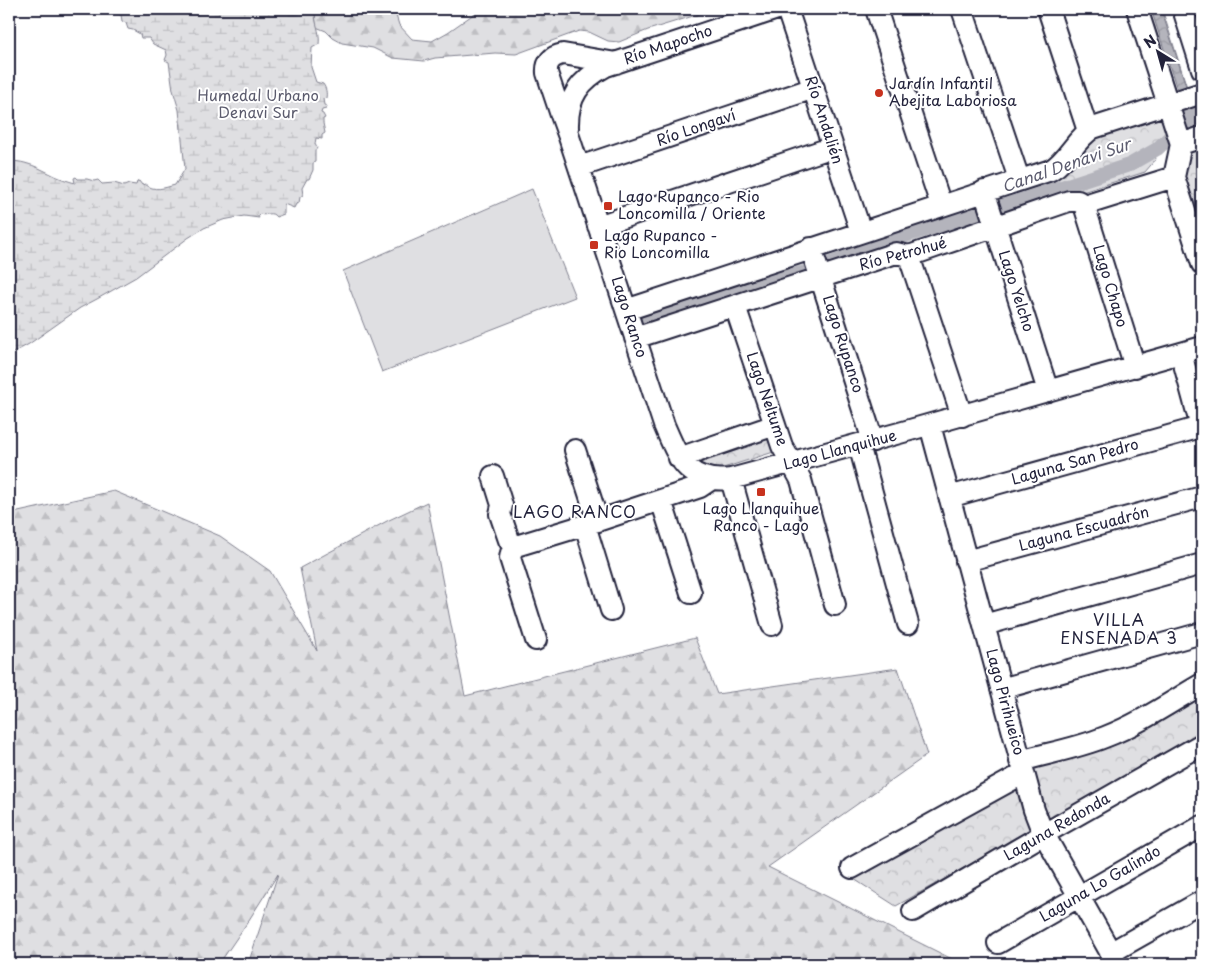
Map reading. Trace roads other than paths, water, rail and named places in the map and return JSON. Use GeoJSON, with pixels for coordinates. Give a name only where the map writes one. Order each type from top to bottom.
{"type":"FeatureCollection","features":[{"type":"Feature","properties":{"kind":"street","name":"Río Mapocho"},"geometry":{"type":"LineString","coordinates":[[569,137],[568,117],[572,100],[576,91],[589,76],[606,66],[777,9]]}},
{"type":"Feature","properties":{"kind":"street","name":"Río Andalién"},"geometry":{"type":"LineString","coordinates":[[787,9],[861,232]]}},
{"type":"Feature","properties":{"kind":"street"},"geometry":{"type":"LineString","coordinates":[[876,9],[941,205]]}},
{"type":"Feature","properties":{"kind":"street"},"geometry":{"type":"LineString","coordinates":[[962,9],[1019,179]]}},
{"type":"Feature","properties":{"kind":"street"},"geometry":{"type":"LineString","coordinates":[[1048,9],[1088,131]]}},
{"type":"Feature","properties":{"kind":"street"},"geometry":{"type":"LineString","coordinates":[[1137,9],[1181,144],[1174,177],[1202,264]]}},
{"type":"Feature","properties":{"kind":"street"},"geometry":{"type":"LineString","coordinates":[[1183,9],[1202,69]]}},
{"type":"Feature","properties":{"kind":"street","name":"Río Mapocho"},"geometry":{"type":"LineString","coordinates":[[569,137],[549,80],[547,69],[550,60],[563,54],[616,63]]}},
{"type":"Feature","properties":{"kind":"street","name":"Río Longaví"},"geometry":{"type":"LineString","coordinates":[[579,167],[814,88]]}},
{"type":"Feature","properties":{"kind":"street"},"geometry":{"type":"LineString","coordinates":[[626,310],[1055,168],[1088,131],[1202,93]]}},
{"type":"Feature","properties":{"kind":"street","name":"Lago Ranco"},"geometry":{"type":"LineString","coordinates":[[569,137],[664,425],[683,463],[694,473],[722,479]]}},
{"type":"Feature","properties":{"kind":"street"},"geometry":{"type":"LineString","coordinates":[[1181,144],[1202,137]]}},
{"type":"Feature","properties":{"kind":"street"},"geometry":{"type":"LineString","coordinates":[[598,226],[833,147]]}},
{"type":"Feature","properties":{"kind":"street","name":"Río Petrohué"},"geometry":{"type":"LineString","coordinates":[[635,338],[896,253],[909,256],[1069,201],[1078,201],[1084,205],[1174,177]]}},
{"type":"Feature","properties":{"kind":"street","name":"Lago Yelcho"},"geometry":{"type":"LineString","coordinates":[[984,191],[1048,391]]}},
{"type":"Feature","properties":{"kind":"street","name":"Lago Chapo"},"geometry":{"type":"LineString","coordinates":[[1084,205],[1135,367]]}},
{"type":"Feature","properties":{"kind":"street","name":"Lago Rupanco"},"geometry":{"type":"LineString","coordinates":[[812,248],[866,443],[908,624]]}},
{"type":"Feature","properties":{"kind":"street"},"geometry":{"type":"LineString","coordinates":[[909,256],[962,416]]}},
{"type":"Feature","properties":{"kind":"street","name":"Lago Neltume"},"geometry":{"type":"LineString","coordinates":[[735,306],[784,452],[801,480],[835,605]]}},
{"type":"Feature","properties":{"kind":"street","name":"Lago Llanquihue"},"geometry":{"type":"LineString","coordinates":[[514,546],[592,523],[722,479],[866,443],[1202,348]]}},
{"type":"Feature","properties":{"kind":"street"},"geometry":{"type":"LineString","coordinates":[[1181,353],[1202,429]]}},
{"type":"Feature","properties":{"kind":"street"},"geometry":{"type":"LineString","coordinates":[[679,458],[775,425]]}},
{"type":"Feature","properties":{"kind":"street","name":"Lago Pirihueico"},"geometry":{"type":"LineString","coordinates":[[930,425],[1034,810],[1044,834],[1114,958]]}},
{"type":"Feature","properties":{"kind":"street","name":"Laguna San Pedro"},"geometry":{"type":"LineString","coordinates":[[949,498],[1202,429]]}},
{"type":"Feature","properties":{"kind":"street"},"geometry":{"type":"LineString","coordinates":[[575,450],[611,610]]}},
{"type":"Feature","properties":{"kind":"street"},"geometry":{"type":"LineString","coordinates":[[493,476],[502,505],[500,514],[508,540],[514,546],[510,558],[536,640]]}},
{"type":"Feature","properties":{"kind":"street"},"geometry":{"type":"LineString","coordinates":[[722,479],[772,625]]}},
{"type":"Feature","properties":{"kind":"street","name":"Laguna Escuadrón"},"geometry":{"type":"LineString","coordinates":[[966,561],[1202,497]]}},
{"type":"Feature","properties":{"kind":"street"},"geometry":{"type":"LineString","coordinates":[[661,500],[691,593]]}},
{"type":"Feature","properties":{"kind":"street"},"geometry":{"type":"LineString","coordinates":[[984,625],[1202,564]]}},
{"type":"Feature","properties":{"kind":"street"},"geometry":{"type":"LineString","coordinates":[[1001,689],[1202,633]]}},
{"type":"Feature","properties":{"kind":"street"},"geometry":{"type":"LineString","coordinates":[[852,868],[1022,767],[1112,734],[1202,684]]}},
{"type":"Feature","properties":{"kind":"street","name":"Laguna Redonda"},"geometry":{"type":"LineString","coordinates":[[913,911],[1202,744]]}},
{"type":"Feature","properties":{"kind":"street","name":"Laguna Lo Galindo"},"geometry":{"type":"LineString","coordinates":[[998,943],[1202,826]]}},
{"type":"Feature","properties":{"kind":"street"},"geometry":{"type":"LineString","coordinates":[[1114,958],[1202,901]]}},
{"type":"Feature","properties":{"kind":"water"},"geometry":{"type":"Polygon","coordinates":[[[1151,9],[1161,9],[1188,92],[1179,95],[1151,9]]]}},
{"type":"Feature","properties":{"kind":"waterway"},"geometry":{"type":"LineString","coordinates":[[1187,103],[1197,132]]}},
{"type":"Feature","properties":{"kind":"waterway","name":"Canal Denavi Sur"},"geometry":{"type":"LineString","coordinates":[[997,208],[1129,165],[1157,149],[1171,136]]}},
{"type":"Feature","properties":{"kind":"waterway","name":"Canal Denavi Sur"},"geometry":{"type":"LineString","coordinates":[[826,265],[911,234],[983,213]]}},
{"type":"Feature","properties":{"kind":"waterway","name":"Canal Denavi Sur"},"geometry":{"type":"LineString","coordinates":[[646,319],[788,276],[811,271]]}},
{"type":"Feature","properties":{"kind":"place","name":"Jardín Infantil Abejita Laboriosa"},"geometry":{"type":"Point","coordinates":[879,93]}},
{"type":"Feature","properties":{"kind":"place","name":"Lago Rupanco - Rio Loncomilla / Oriente"},"geometry":{"type":"Point","coordinates":[608,206]}},
{"type":"Feature","properties":{"kind":"place","name":"Lago Rupanco - Rio Loncomilla"},"geometry":{"type":"Point","coordinates":[594,245]}},
{"type":"Feature","properties":{"kind":"place","name":"Lago Llanquihue Ranco - Lago"},"geometry":{"type":"Point","coordinates":[761,492]}},
{"type":"Feature","properties":{"kind":"district","name":"LAGO RANCO"},"geometry":{"type":"Point","coordinates":[575,512]}},
{"type":"Feature","properties":{"kind":"district","name":"VILLA ENSENADA 3"},"geometry":{"type":"Point","coordinates":[1119,629]}},
{"type":"Feature","properties":{"kind":"park label","name":"Humedal Urbano Denavi Sur"},"geometry":{"type":"Point","coordinates":[258,104]}}]}
